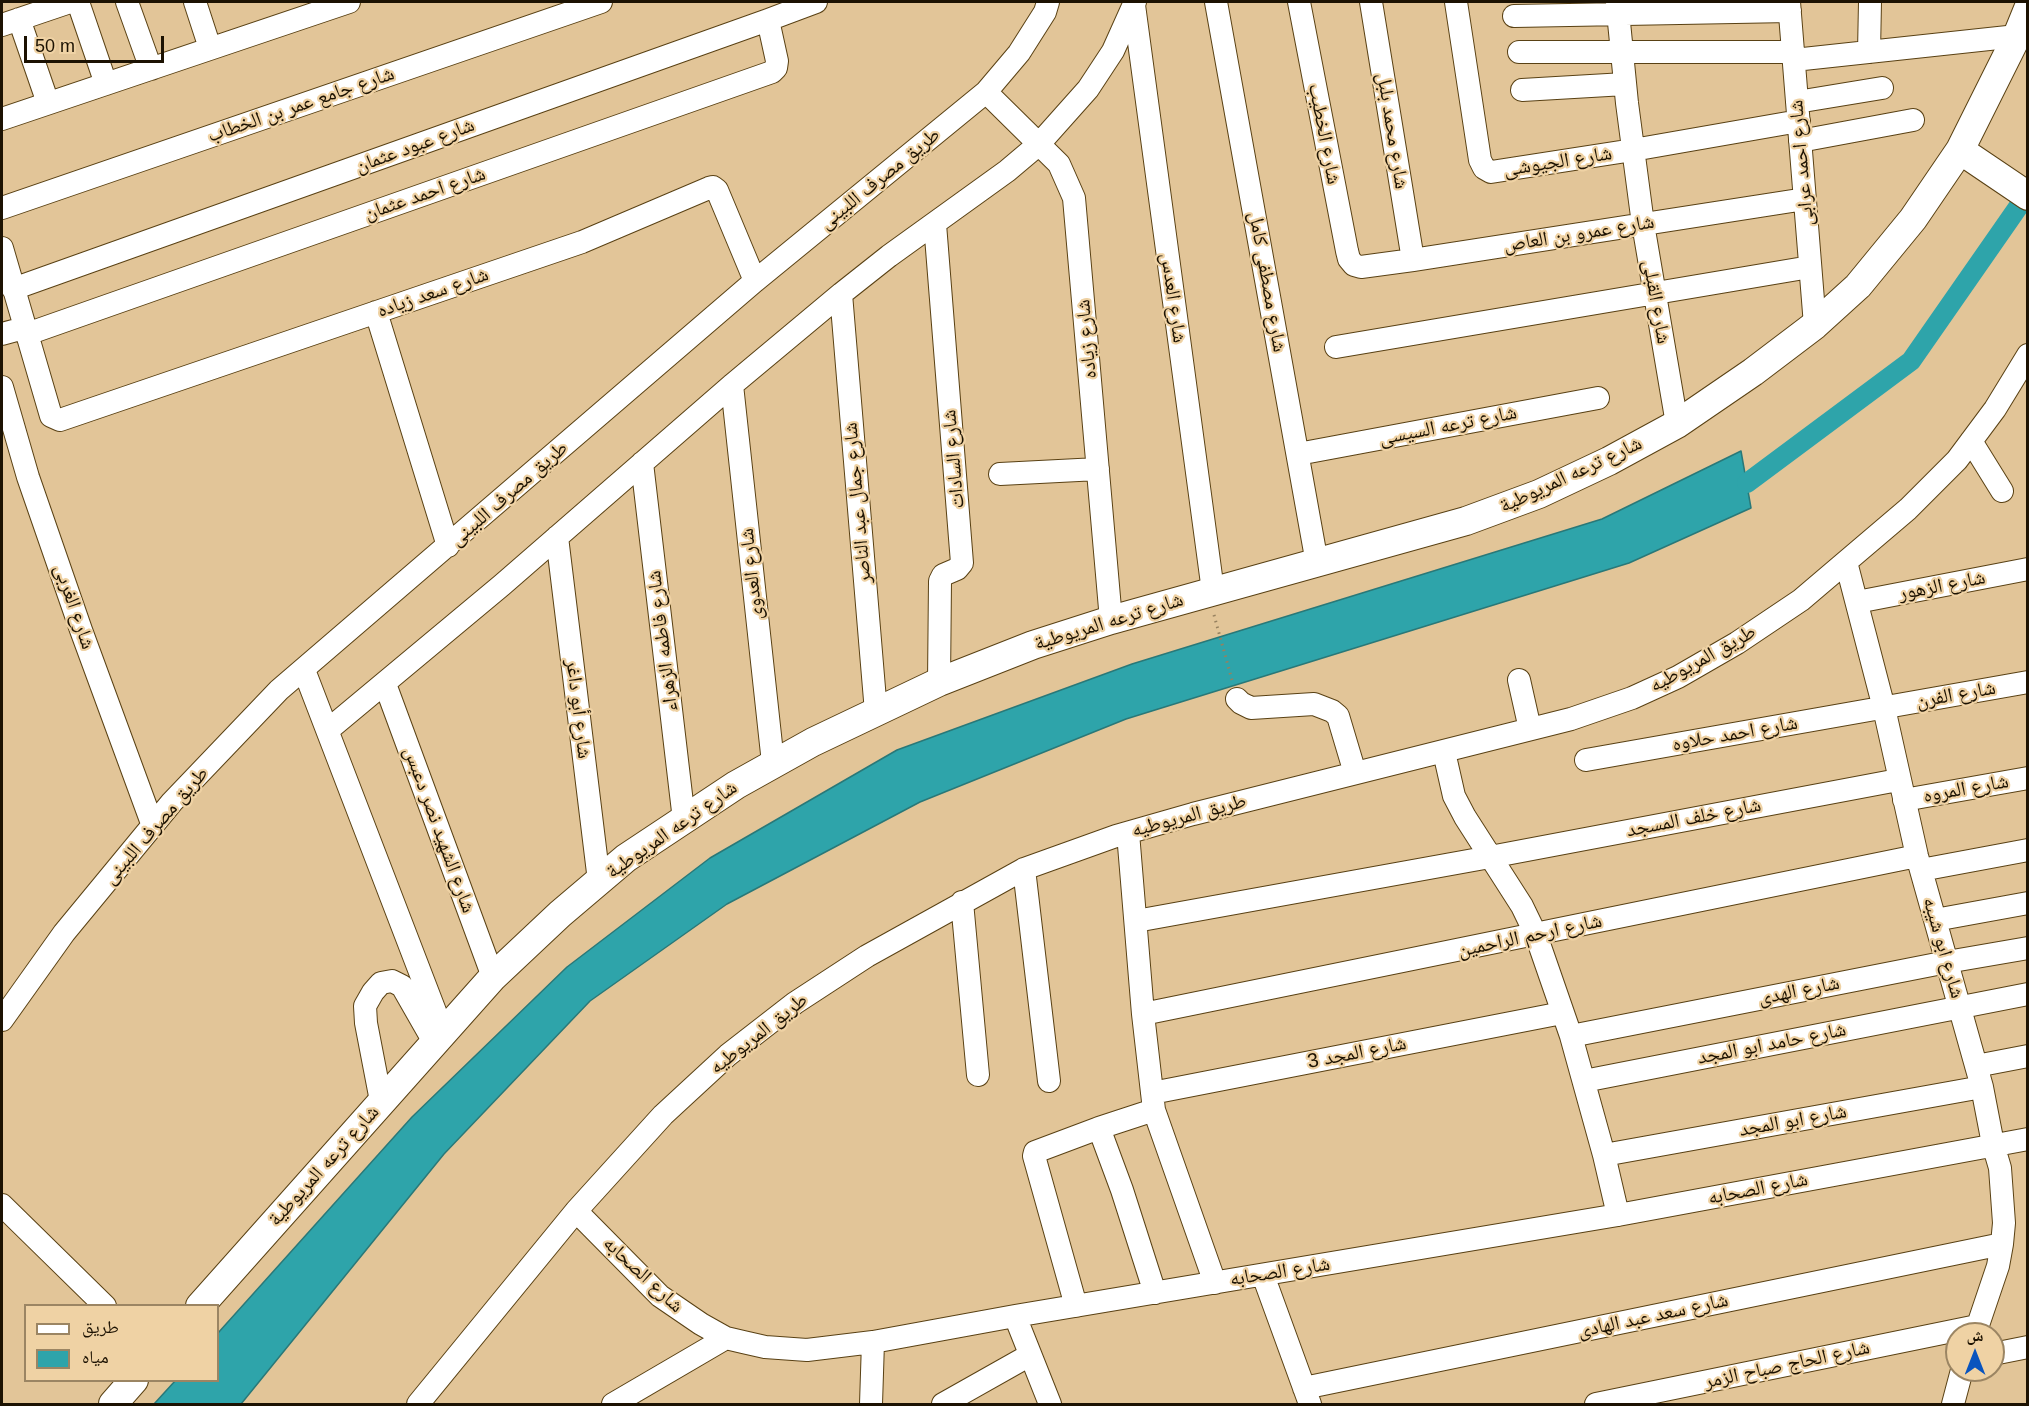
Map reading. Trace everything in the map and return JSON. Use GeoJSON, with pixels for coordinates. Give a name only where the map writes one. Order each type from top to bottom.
{"type":"FeatureCollection","features":[{"type":"Feature","properties":{"kind":"main road","name":"شارع ترعه المريوطية"},"geometry":{"type":"LineString","coordinates":[[201,1304],[493,977],[560,914],[627,858],[736,785],[773,764],[939,682],[1033,645],[1111,620],[1466,521],[1539,494],[1609,461],[1677,424],[1753,372],[1815,325],[1865,278],[1968,156],[2028,9]]}},
{"type":"Feature","properties":{"kind":"main road"},"geometry":{"type":"LineString","coordinates":[[1968,156],[2028,196]]}},
{"type":"Feature","properties":{"kind":"main road"},"geometry":{"type":"LineString","coordinates":[[112,1404],[132,1382]]}},
{"type":"Feature","properties":{"kind":"street"},"geometry":{"type":"LineString","coordinates":[[48,104],[10,22],[70,2]]}},
{"type":"Feature","properties":{"kind":"street"},"geometry":{"type":"LineString","coordinates":[[78,2],[106,84]]}},
{"type":"Feature","properties":{"kind":"street"},"geometry":{"type":"LineString","coordinates":[[127,2],[151,69]]}},
{"type":"Feature","properties":{"kind":"street"},"geometry":{"type":"LineString","coordinates":[[195,2],[210,48]]}},
{"type":"Feature","properties":{"kind":"street"},"geometry":{"type":"LineString","coordinates":[[2,119],[349,2]]}},
{"type":"Feature","properties":{"kind":"street","name":"شارع جامع عمر بن الخطاب"},"geometry":{"type":"LineString","coordinates":[[2,208],[601,2]]}},
{"type":"Feature","properties":{"kind":"street","name":"شارع عبود عثمان"},"geometry":{"type":"LineString","coordinates":[[13,289],[816,2]]}},
{"type":"Feature","properties":{"kind":"street","name":"طريق مصرف اللبينى"},"geometry":{"type":"LineString","coordinates":[[2,1020],[64,933],[172,802],[279,690],[756,282],[986,92],[1019,53],[1045,12],[1048,2]]}},
{"type":"Feature","properties":{"kind":"street","name":"شارع مصطفى كامل"},"geometry":{"type":"LineString","coordinates":[[1216,2],[1317,562]]}},
{"type":"Feature","properties":{"kind":"street","name":"شارع الخطيب"},"geometry":{"type":"LineString","coordinates":[[1299,2],[1347,251],[1354,265]]}},
{"type":"Feature","properties":{"kind":"street","name":"شارع محمد بلبل"},"geometry":{"type":"LineString","coordinates":[[1371,2],[1413,260]]}},
{"type":"Feature","properties":{"kind":"street","name":"شارع الجيوشى"},"geometry":{"type":"LineString","coordinates":[[1456,2],[1480,160],[1484,168],[1496,172],[1799,121]]}},
{"type":"Feature","properties":{"kind":"street"},"geometry":{"type":"LineString","coordinates":[[1869,52],[1870,2]]}},
{"type":"Feature","properties":{"kind":"street"},"geometry":{"type":"LineString","coordinates":[[328,730],[385,684],[841,294],[1007,171],[1039,144],[1088,89],[1113,51],[1134,3]]}},
{"type":"Feature","properties":{"kind":"street","name":"شارع العدس"},"geometry":{"type":"LineString","coordinates":[[1134,3],[1213,591]]}},
{"type":"Feature","properties":{"kind":"street"},"geometry":{"type":"LineString","coordinates":[[1514,16],[1618,8],[1789,6]]}},
{"type":"Feature","properties":{"kind":"street","name":"شارع احمد عرابى"},"geometry":{"type":"LineString","coordinates":[[1789,6],[1815,325]]}},
{"type":"Feature","properties":{"kind":"street","name":"شارع القبلى"},"geometry":{"type":"LineString","coordinates":[[1618,8],[1643,224],[1677,424]]}},
{"type":"Feature","properties":{"kind":"street","name":"شارع احمد عثمان"},"geometry":{"type":"LineString","coordinates":[[26,331],[772,72],[777,68],[777,61],[768,20]]}},
{"type":"Feature","properties":{"kind":"street"},"geometry":{"type":"LineString","coordinates":[[1519,52],[1793,56],[1869,52],[2017,36]]}},
{"type":"Feature","properties":{"kind":"street"},"geometry":{"type":"LineString","coordinates":[[1522,90],[1625,84]]}},
{"type":"Feature","properties":{"kind":"street"},"geometry":{"type":"LineString","coordinates":[[1799,121],[1882,88]]}},
{"type":"Feature","properties":{"kind":"street","name":"شارع زياده"},"geometry":{"type":"LineString","coordinates":[[986,92],[1059,164],[1074,198],[1111,620]]}},
{"type":"Feature","properties":{"kind":"street"},"geometry":{"type":"LineString","coordinates":[[1799,121],[1913,120]]}},
{"type":"Feature","properties":{"kind":"street","name":"شارع سعد زياده"},"geometry":{"type":"LineString","coordinates":[[26,331],[51,416],[60,420],[582,242],[713,187],[717,190],[756,282]]}},
{"type":"Feature","properties":{"kind":"street","name":"شارع عمرو بن العاص"},"geometry":{"type":"LineString","coordinates":[[1354,265],[1361,267],[1413,260],[1805,198]]}},
{"type":"Feature","properties":{"kind":"street","name":"شارع السادات"},"geometry":{"type":"LineString","coordinates":[[935,224],[962,562],[957,569],[943,575],[940,581],[939,682]]}},
{"type":"Feature","properties":{"kind":"street"},"geometry":{"type":"LineString","coordinates":[[2,248],[26,331],[2,334]]}},
{"type":"Feature","properties":{"kind":"street"},"geometry":{"type":"LineString","coordinates":[[1336,347],[1810,267]]}},
{"type":"Feature","properties":{"kind":"street","name":"شارع جمال عبد الناصر"},"geometry":{"type":"LineString","coordinates":[[841,294],[876,712]]}},
{"type":"Feature","properties":{"kind":"street"},"geometry":{"type":"LineString","coordinates":[[376,312],[448,546]]}},
{"type":"Feature","properties":{"kind":"street","name":"طريق المريوطيه"},"geometry":{"type":"LineString","coordinates":[[418,1404],[576,1211],[663,1115],[728,1055],[795,1003],[867,956],[1024,869],[1128,833],[1193,814],[1571,719],[1622,701],[1678,677],[1737,643],[1801,600],[1908,509],[1957,460],[1995,409],[2028,355]]}},
{"type":"Feature","properties":{"kind":"street","name":"شارع العدوى"},"geometry":{"type":"LineString","coordinates":[[732,385],[773,764]]}},
{"type":"Feature","properties":{"kind":"street","name":"شارع الغربى"},"geometry":{"type":"LineString","coordinates":[[2,387],[36,498],[153,826]]}},
{"type":"Feature","properties":{"kind":"street","name":"شارع ترعه السيسى"},"geometry":{"type":"LineString","coordinates":[[1298,454],[1598,399]]}},
{"type":"Feature","properties":{"kind":"street"},"geometry":{"type":"LineString","coordinates":[[1971,441],[2002,491]]}},
{"type":"Feature","properties":{"kind":"street","name":"شارع فاطمه الزهراء"},"geometry":{"type":"LineString","coordinates":[[642,463],[684,820]]}},
{"type":"Feature","properties":{"kind":"street"},"geometry":{"type":"LineString","coordinates":[[1000,474],[1098,469]]}},
{"type":"Feature","properties":{"kind":"street","name":"شارع أبو داغر"},"geometry":{"type":"LineString","coordinates":[[557,537],[599,881]]}},
{"type":"Feature","properties":{"kind":"street","name":"شارع ابو شيبه"},"geometry":{"type":"LineString","coordinates":[[1846,562],[1884,708],[1919,863],[1979,1076],[2000,1168],[2004,1223],[2002,1244],[1998,1266],[1979,1322]]}},
{"type":"Feature","properties":{"kind":"street","name":"شارع الزهور"},"geometry":{"type":"LineString","coordinates":[[1857,602],[2028,569]]}},
{"type":"Feature","properties":{"kind":"street"},"geometry":{"type":"LineString","coordinates":[[304,670],[328,730],[438,1037]]}},
{"type":"Feature","properties":{"kind":"street"},"geometry":{"type":"LineString","coordinates":[[1519,680],[1530,729]]}},
{"type":"Feature","properties":{"kind":"street","name":"شارع الفرن"},"geometry":{"type":"LineString","coordinates":[[1884,708],[2028,682]]}},
{"type":"Feature","properties":{"kind":"street","name":"شارع الشهيد نصر دعبس"},"geometry":{"type":"LineString","coordinates":[[385,684],[493,977]]}},
{"type":"Feature","properties":{"kind":"street"},"geometry":{"type":"LineString","coordinates":[[1237,699],[1251,708],[1314,704],[1332,711],[1338,716],[1355,773]]}},
{"type":"Feature","properties":{"kind":"street","name":"شارع احمد حلاوه"},"geometry":{"type":"LineString","coordinates":[[1586,760],[1884,708]]}},
{"type":"Feature","properties":{"kind":"street"},"geometry":{"type":"LineString","coordinates":[[1444,752],[1454,796],[1522,906],[1536,935],[1571,1036],[1618,1215]]}},
{"type":"Feature","properties":{"kind":"street","name":"شارع المروه"},"geometry":{"type":"LineString","coordinates":[[1901,790],[2028,778]]}},
{"type":"Feature","properties":{"kind":"street","name":"شارع خلف المسجد"},"geometry":{"type":"LineString","coordinates":[[1136,921],[1490,857],[1901,790]]}},
{"type":"Feature","properties":{"kind":"street"},"geometry":{"type":"LineString","coordinates":[[1128,833],[1143,1014],[1153,1102],[1215,1283]]}},
{"type":"Feature","properties":{"kind":"street","name":"شارع ارحم الراحمين"},"geometry":{"type":"LineString","coordinates":[[1143,1014],[1536,935],[1919,863],[2028,850]]}},
{"type":"Feature","properties":{"kind":"street"},"geometry":{"type":"LineString","coordinates":[[1024,869],[1049,1081]]}},
{"type":"Feature","properties":{"kind":"street"},"geometry":{"type":"LineString","coordinates":[[962,902],[978,1075]]}},
{"type":"Feature","properties":{"kind":"street"},"geometry":{"type":"LineString","coordinates":[[1935,920],[2028,903]]}},
{"type":"Feature","properties":{"kind":"street","name":"شارع الهدى"},"geometry":{"type":"LineString","coordinates":[[1571,1036],[2028,948]]}},
{"type":"Feature","properties":{"kind":"street"},"geometry":{"type":"LineString","coordinates":[[381,1101],[366,1023],[365,1006],[372,992],[381,983],[392,981],[402,986],[438,1037]]}},
{"type":"Feature","properties":{"kind":"street","name":"شارع حامد ابو المجد"},"geometry":{"type":"LineString","coordinates":[[1584,1081],[2028,994]]}},
{"type":"Feature","properties":{"kind":"street","name":"شارع المجد 3"},"geometry":{"type":"LineString","coordinates":[[1076,1306],[1034,1156],[1035,1152],[1099,1128],[1153,1102],[1562,1013]]}},
{"type":"Feature","properties":{"kind":"street","name":"شارع ابو المجد"},"geometry":{"type":"LineString","coordinates":[[1604,1155],[1979,1076],[2028,1056]]}},
{"type":"Feature","properties":{"kind":"street"},"geometry":{"type":"LineString","coordinates":[[1099,1128],[1122,1190],[1155,1293]]}},
{"type":"Feature","properties":{"kind":"street","name":"شارع الصحابه"},"geometry":{"type":"LineString","coordinates":[[576,1211],[660,1296],[683,1313],[726,1338],[765,1347],[807,1350],[873,1342],[1618,1215],[2028,1139]]}},
{"type":"Feature","properties":{"kind":"street"},"geometry":{"type":"LineString","coordinates":[[2,1204],[104,1304]]}},
{"type":"Feature","properties":{"kind":"street","name":"شارع سعد عبد الهادى"},"geometry":{"type":"LineString","coordinates":[[1307,1396],[2002,1244]]}},
{"type":"Feature","properties":{"kind":"street"},"geometry":{"type":"LineString","coordinates":[[1263,1275],[1307,1396]]}},
{"type":"Feature","properties":{"kind":"street"},"geometry":{"type":"LineString","coordinates":[[1015,1316],[1050,1404]]}},
{"type":"Feature","properties":{"kind":"street","name":"شارع الحاج صباح الزمر"},"geometry":{"type":"LineString","coordinates":[[1596,1404],[1945,1336]]}},
{"type":"Feature","properties":{"kind":"street"},"geometry":{"type":"LineString","coordinates":[[613,1404],[726,1338]]}},
{"type":"Feature","properties":{"kind":"street"},"geometry":{"type":"LineString","coordinates":[[871,1404],[873,1342]]}},
{"type":"Feature","properties":{"kind":"street"},"geometry":{"type":"LineString","coordinates":[[2005,1352],[2028,1347]]}},
{"type":"Feature","properties":{"kind":"street"},"geometry":{"type":"LineString","coordinates":[[943,1404],[1030,1355]]}},
{"type":"Feature","properties":{"kind":"street"},"geometry":{"type":"LineString","coordinates":[[1953,1404],[1959,1382]]}},
{"type":"Feature","properties":{"kind":"path"},"geometry":{"type":"LineString","coordinates":[[1218,632],[1237,699]]}},
{"type":"Feature","properties":{"kind":"water"},"geometry":{"type":"Polygon","coordinates":[[[1741,451],[1751,508],[1629,563],[1126,719],[920,802],[727,904],[590,1001],[444,1154],[241,1404],[154,1404],[174,1382],[219,1382],[219,1332],[412,1117],[567,967],[710,858],[897,750],[1132,664],[1602,519],[1741,451]]]}},
{"type":"Feature","properties":{"kind":"waterway"},"geometry":{"type":"LineString","coordinates":[[1747,483],[1911,361],[2028,193]]}}]}
